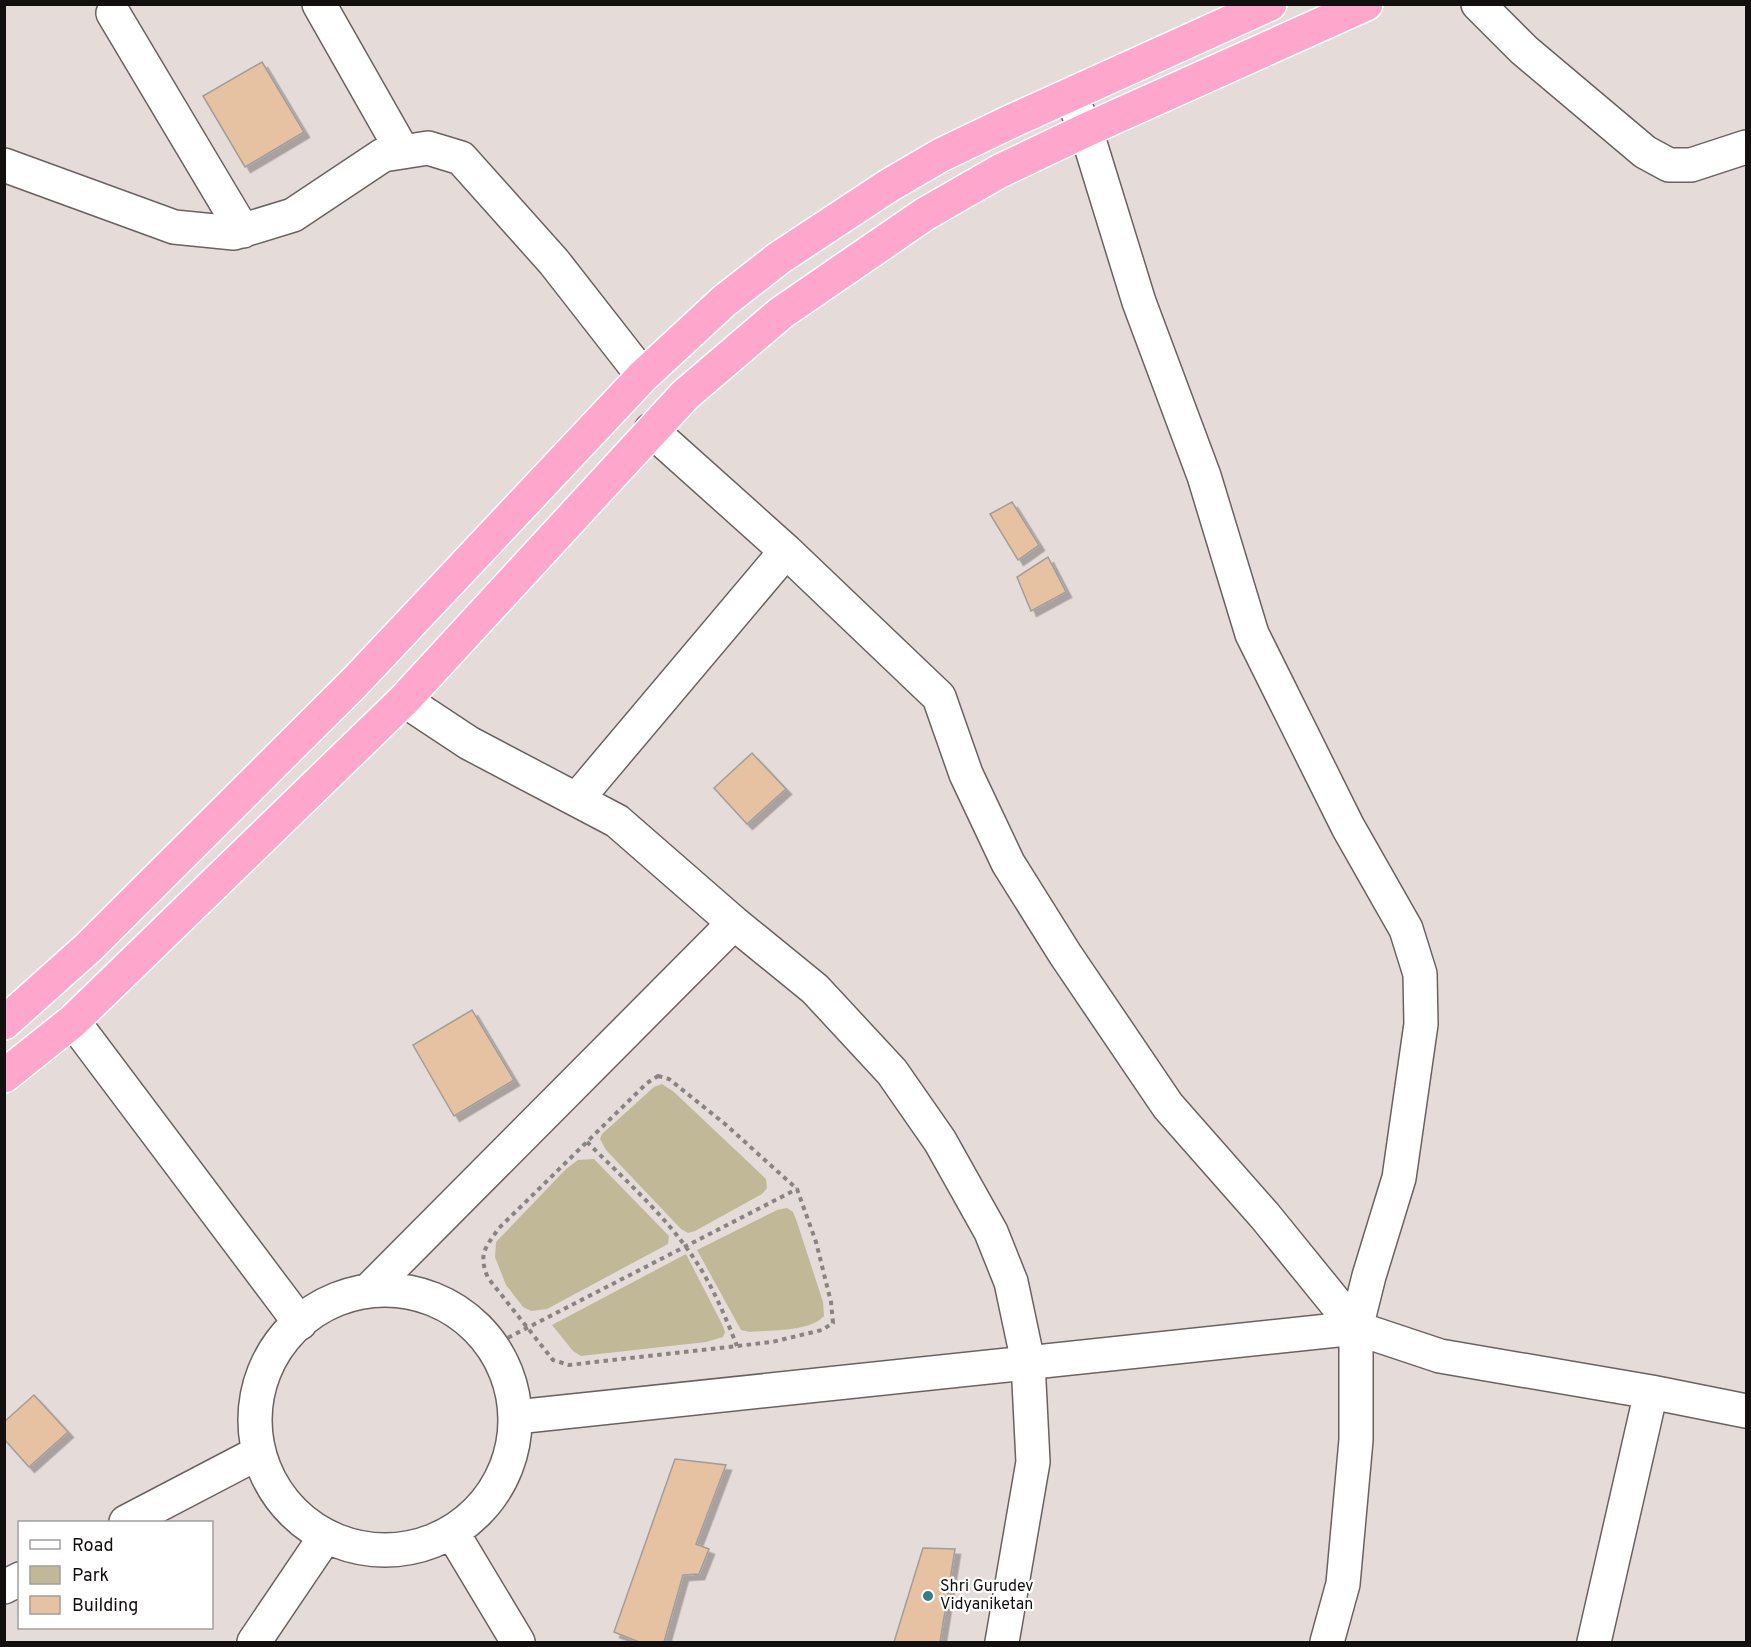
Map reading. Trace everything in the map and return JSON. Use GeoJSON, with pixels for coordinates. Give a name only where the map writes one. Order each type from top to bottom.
{"type":"FeatureCollection","features":[{"type":"Feature","properties":{"kind":"highway"},"geometry":{"type":"LineString","coordinates":[[4,1023],[89,946],[355,682],[643,376],[724,301],[778,258],[888,186],[941,155],[1270,4]]}},
{"type":"Feature","properties":{"kind":"highway"},"geometry":{"type":"LineString","coordinates":[[4,1076],[73,1021],[405,700],[685,395],[781,313],[925,214],[1000,171],[1366,4]]}},
{"type":"Feature","properties":{"kind":"street"},"geometry":{"type":"LineString","coordinates":[[320,4],[403,152]]}},
{"type":"Feature","properties":{"kind":"street"},"geometry":{"type":"LineString","coordinates":[[1478,4],[1524,50],[1645,152],[1669,165],[1691,165],[1746,147]]}},
{"type":"Feature","properties":{"kind":"street"},"geometry":{"type":"LineString","coordinates":[[113,13],[243,231]]}},
{"type":"Feature","properties":{"kind":"street"},"geometry":{"type":"LineString","coordinates":[[1070,95],[1086,130],[1139,302],[1204,476],[1252,634],[1348,827],[1406,929],[1420,974],[1421,1024],[1399,1178],[1369,1276],[1356,1328],[1356,1440],[1343,1584],[1327,1642]]}},
{"type":"Feature","properties":{"kind":"street"},"geometry":{"type":"LineString","coordinates":[[4,165],[174,227],[234,233],[293,215],[383,155],[428,148],[461,158],[554,262],[643,376]]}},
{"type":"Feature","properties":{"kind":"street"},"geometry":{"type":"LineString","coordinates":[[651,430],[786,551],[939,697],[966,774],[1008,863],[1065,954],[1168,1106],[1265,1216],[1356,1328]]}},
{"type":"Feature","properties":{"kind":"street"},"geometry":{"type":"LineString","coordinates":[[577,799],[786,551]]}},
{"type":"Feature","properties":{"kind":"street"},"geometry":{"type":"LineString","coordinates":[[405,700],[469,743],[617,820],[734,923],[823,997],[892,1072],[940,1141],[991,1232],[1011,1282],[1028,1362],[1033,1462],[1002,1642]]}},
{"type":"Feature","properties":{"kind":"street"},"geometry":{"type":"LineString","coordinates":[[368,1291],[734,923]]}},
{"type":"Feature","properties":{"kind":"street"},"geometry":{"type":"LineString","coordinates":[[73,1021],[300,1323]]}},
{"type":"Feature","properties":{"kind":"street"},"geometry":{"type":"LineString","coordinates":[[368,1291],[412,1293],[452,1308],[486,1336],[508,1374],[516,1417],[510,1462],[487,1502],[452,1532],[389,1551],[325,1537],[295,1516],[272,1487],[258,1453],[254,1429],[255,1406],[260,1382],[283,1340],[300,1323],[331,1302],[368,1291]]}},
{"type":"Feature","properties":{"kind":"street"},"geometry":{"type":"LineString","coordinates":[[516,1417],[1356,1328],[1440,1356],[1652,1392],[1746,1411]]}},
{"type":"Feature","properties":{"kind":"street"},"geometry":{"type":"LineString","coordinates":[[1594,1642],[1652,1392]]}},
{"type":"Feature","properties":{"kind":"street"},"geometry":{"type":"LineString","coordinates":[[128,1521],[258,1453]]}},
{"type":"Feature","properties":{"kind":"street"},"geometry":{"type":"LineString","coordinates":[[452,1532],[518,1642]]}},
{"type":"Feature","properties":{"kind":"street"},"geometry":{"type":"LineString","coordinates":[[254,1642],[325,1537]]}},
{"type":"Feature","properties":{"kind":"street"},"geometry":{"type":"LineString","coordinates":[[4,1587],[18,1580]]}},
{"type":"Feature","properties":{"kind":"path"},"geometry":{"type":"LineString","coordinates":[[658,1076],[669,1079],[725,1124],[797,1189],[816,1242],[831,1302],[833,1323],[822,1330],[772,1342],[569,1365],[553,1360],[526,1329],[488,1278],[482,1264],[483,1250],[499,1228],[587,1142],[647,1083],[658,1076]]}},
{"type":"Feature","properties":{"kind":"path"},"geometry":{"type":"LineString","coordinates":[[587,1142],[675,1232],[696,1261],[729,1324],[737,1346]]}},
{"type":"Feature","properties":{"kind":"path"},"geometry":{"type":"LineString","coordinates":[[492,1346],[797,1189]]}},
{"type":"Feature","properties":{"kind":"green space"},"geometry":{"type":"Polygon","coordinates":[[[662,1084],[674,1092],[766,1179],[767,1188],[762,1194],[688,1233],[681,1229],[606,1150],[600,1139],[602,1134],[654,1087],[662,1084]]]}},
{"type":"Feature","properties":{"kind":"green space"},"geometry":{"type":"Polygon","coordinates":[[[594,1159],[669,1236],[668,1244],[547,1309],[531,1311],[523,1307],[506,1285],[495,1257],[496,1242],[566,1169],[578,1160],[594,1159]]]}},
{"type":"Feature","properties":{"kind":"green space"},"geometry":{"type":"Polygon","coordinates":[[[787,1208],[793,1212],[797,1222],[823,1302],[824,1316],[800,1328],[750,1332],[741,1330],[697,1250],[777,1210],[787,1208]]]}},
{"type":"Feature","properties":{"kind":"green space"},"geometry":{"type":"Polygon","coordinates":[[[686,1254],[722,1324],[725,1332],[723,1337],[706,1342],[581,1356],[573,1351],[552,1325],[686,1254]]]}},
{"type":"Feature","properties":{"kind":"building"},"geometry":{"type":"Polygon","coordinates":[[[262,62],[304,132],[245,167],[203,96],[262,62]]]}},
{"type":"Feature","properties":{"kind":"building"},"geometry":{"type":"Polygon","coordinates":[[[1012,502],[1039,545],[1018,560],[990,514],[1012,502]]]}},
{"type":"Feature","properties":{"kind":"building"},"geometry":{"type":"Polygon","coordinates":[[[1048,557],[1066,592],[1031,611],[1017,577],[1048,557]]]}},
{"type":"Feature","properties":{"kind":"building"},"geometry":{"type":"Polygon","coordinates":[[[752,753],[786,789],[747,824],[714,788],[752,753]]]}},
{"type":"Feature","properties":{"kind":"building"},"geometry":{"type":"Polygon","coordinates":[[[472,1010],[514,1080],[454,1116],[413,1045],[472,1010]]]}},
{"type":"Feature","properties":{"kind":"building"},"geometry":{"type":"Polygon","coordinates":[[[34,1395],[68,1432],[29,1467],[4,1439],[4,1422],[34,1395]]]}},
{"type":"Feature","properties":{"kind":"building"},"geometry":{"type":"Polygon","coordinates":[[[675,1459],[726,1465],[696,1544],[709,1549],[699,1574],[683,1575],[664,1642],[639,1642],[614,1632],[675,1459]]]}},
{"type":"Feature","properties":{"kind":"building","name":"Shri Gurudev Vidyaniketan"},"geometry":{"type":"Polygon","coordinates":[[[923,1548],[955,1549],[940,1642],[894,1642],[923,1548]]]}},
{"type":"Feature","properties":{"kind":"place","name":"Shri Gurudev Vidyaniketan"},"geometry":{"type":"Point","coordinates":[928,1596]}}]}
